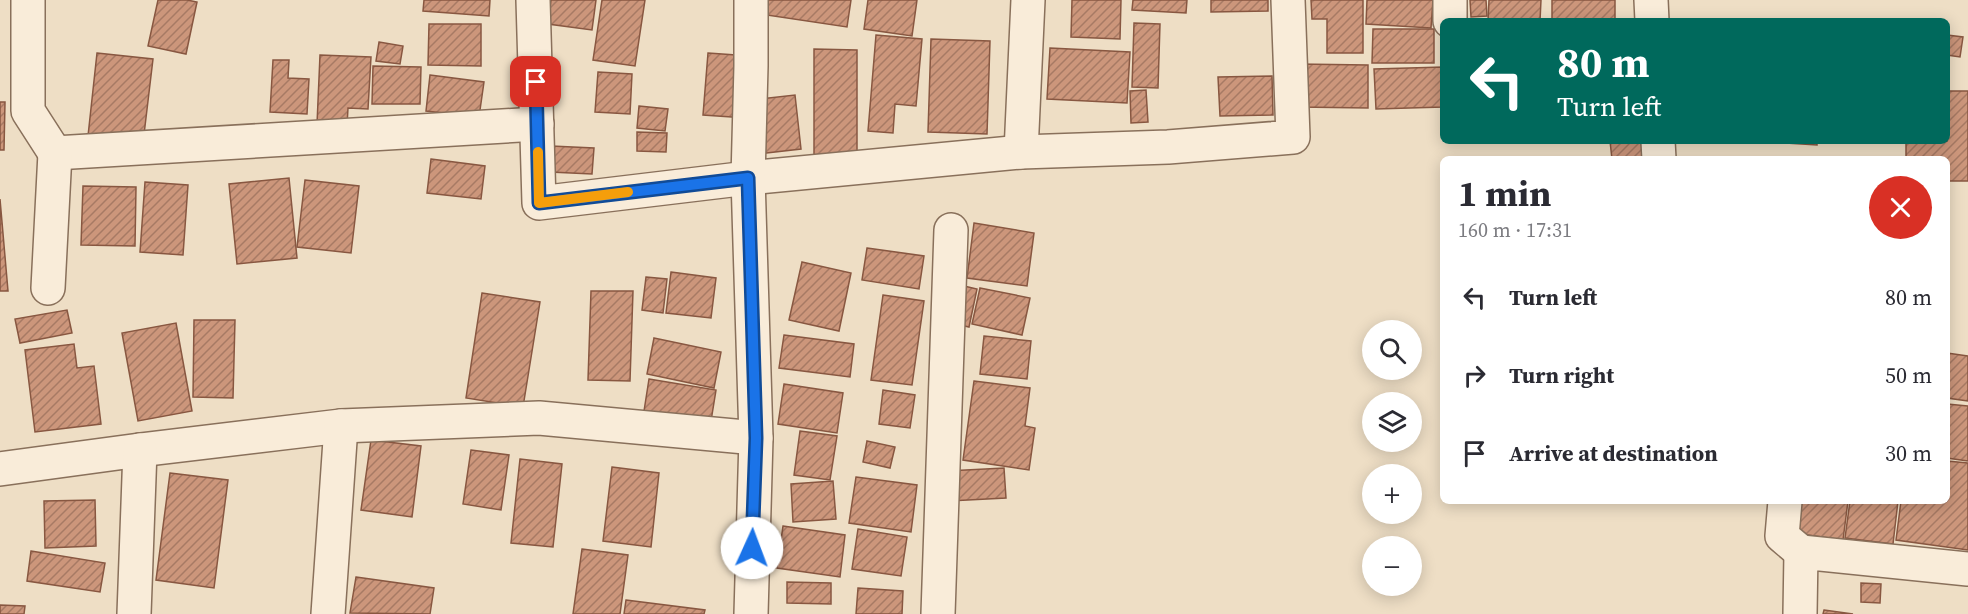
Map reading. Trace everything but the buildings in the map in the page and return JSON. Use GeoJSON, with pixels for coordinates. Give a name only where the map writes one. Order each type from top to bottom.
{"type":"FeatureCollection","features":[{"type":"Feature","properties":{"kind":"street"},"geometry":{"type":"LineString","coordinates":[[28,0],[27,111],[55,153],[48,288]]}},
{"type":"Feature","properties":{"kind":"street"},"geometry":{"type":"LineString","coordinates":[[533,0],[539,203],[748,178],[1021,152],[1168,147],[1293,137],[1288,0]]}},
{"type":"Feature","properties":{"kind":"street"},"geometry":{"type":"LineString","coordinates":[[751,0],[748,178],[756,438],[751,614]]}},
{"type":"Feature","properties":{"kind":"street"},"geometry":{"type":"LineString","coordinates":[[1021,152],[1028,0]]}},
{"type":"Feature","properties":{"kind":"street"},"geometry":{"type":"LineString","coordinates":[[1450,0],[1450,18]]}},
{"type":"Feature","properties":{"kind":"street"},"geometry":{"type":"LineString","coordinates":[[1651,0],[1652,18]]}},
{"type":"Feature","properties":{"kind":"street"},"geometry":{"type":"LineString","coordinates":[[55,153],[537,124]]}},
{"type":"Feature","properties":{"kind":"street"},"geometry":{"type":"LineString","coordinates":[[938,614],[951,230]]}},
{"type":"Feature","properties":{"kind":"street"},"geometry":{"type":"LineString","coordinates":[[0,469],[341,426],[539,418],[756,438]]}},
{"type":"Feature","properties":{"kind":"street"},"geometry":{"type":"LineString","coordinates":[[328,614],[341,426]]}},
{"type":"Feature","properties":{"kind":"street"},"geometry":{"type":"LineString","coordinates":[[134,614],[140,450]]}},
{"type":"Feature","properties":{"kind":"street"},"geometry":{"type":"LineString","coordinates":[[1785,504],[1782,536],[1801,552],[1968,569]]}},
{"type":"Feature","properties":{"kind":"street"},"geometry":{"type":"LineString","coordinates":[[1800,614],[1801,552]]}},
{"type":"Feature","properties":{"kind":"slow traffic"},"geometry":{"type":"LineString","coordinates":[[538,152],[539,203],[628,192]]}},
{"type":"Feature","properties":{"kind":"route"},"geometry":{"type":"LineString","coordinates":[[536,82],[539,203],[748,178],[756,438],[752,548]]}}]}
